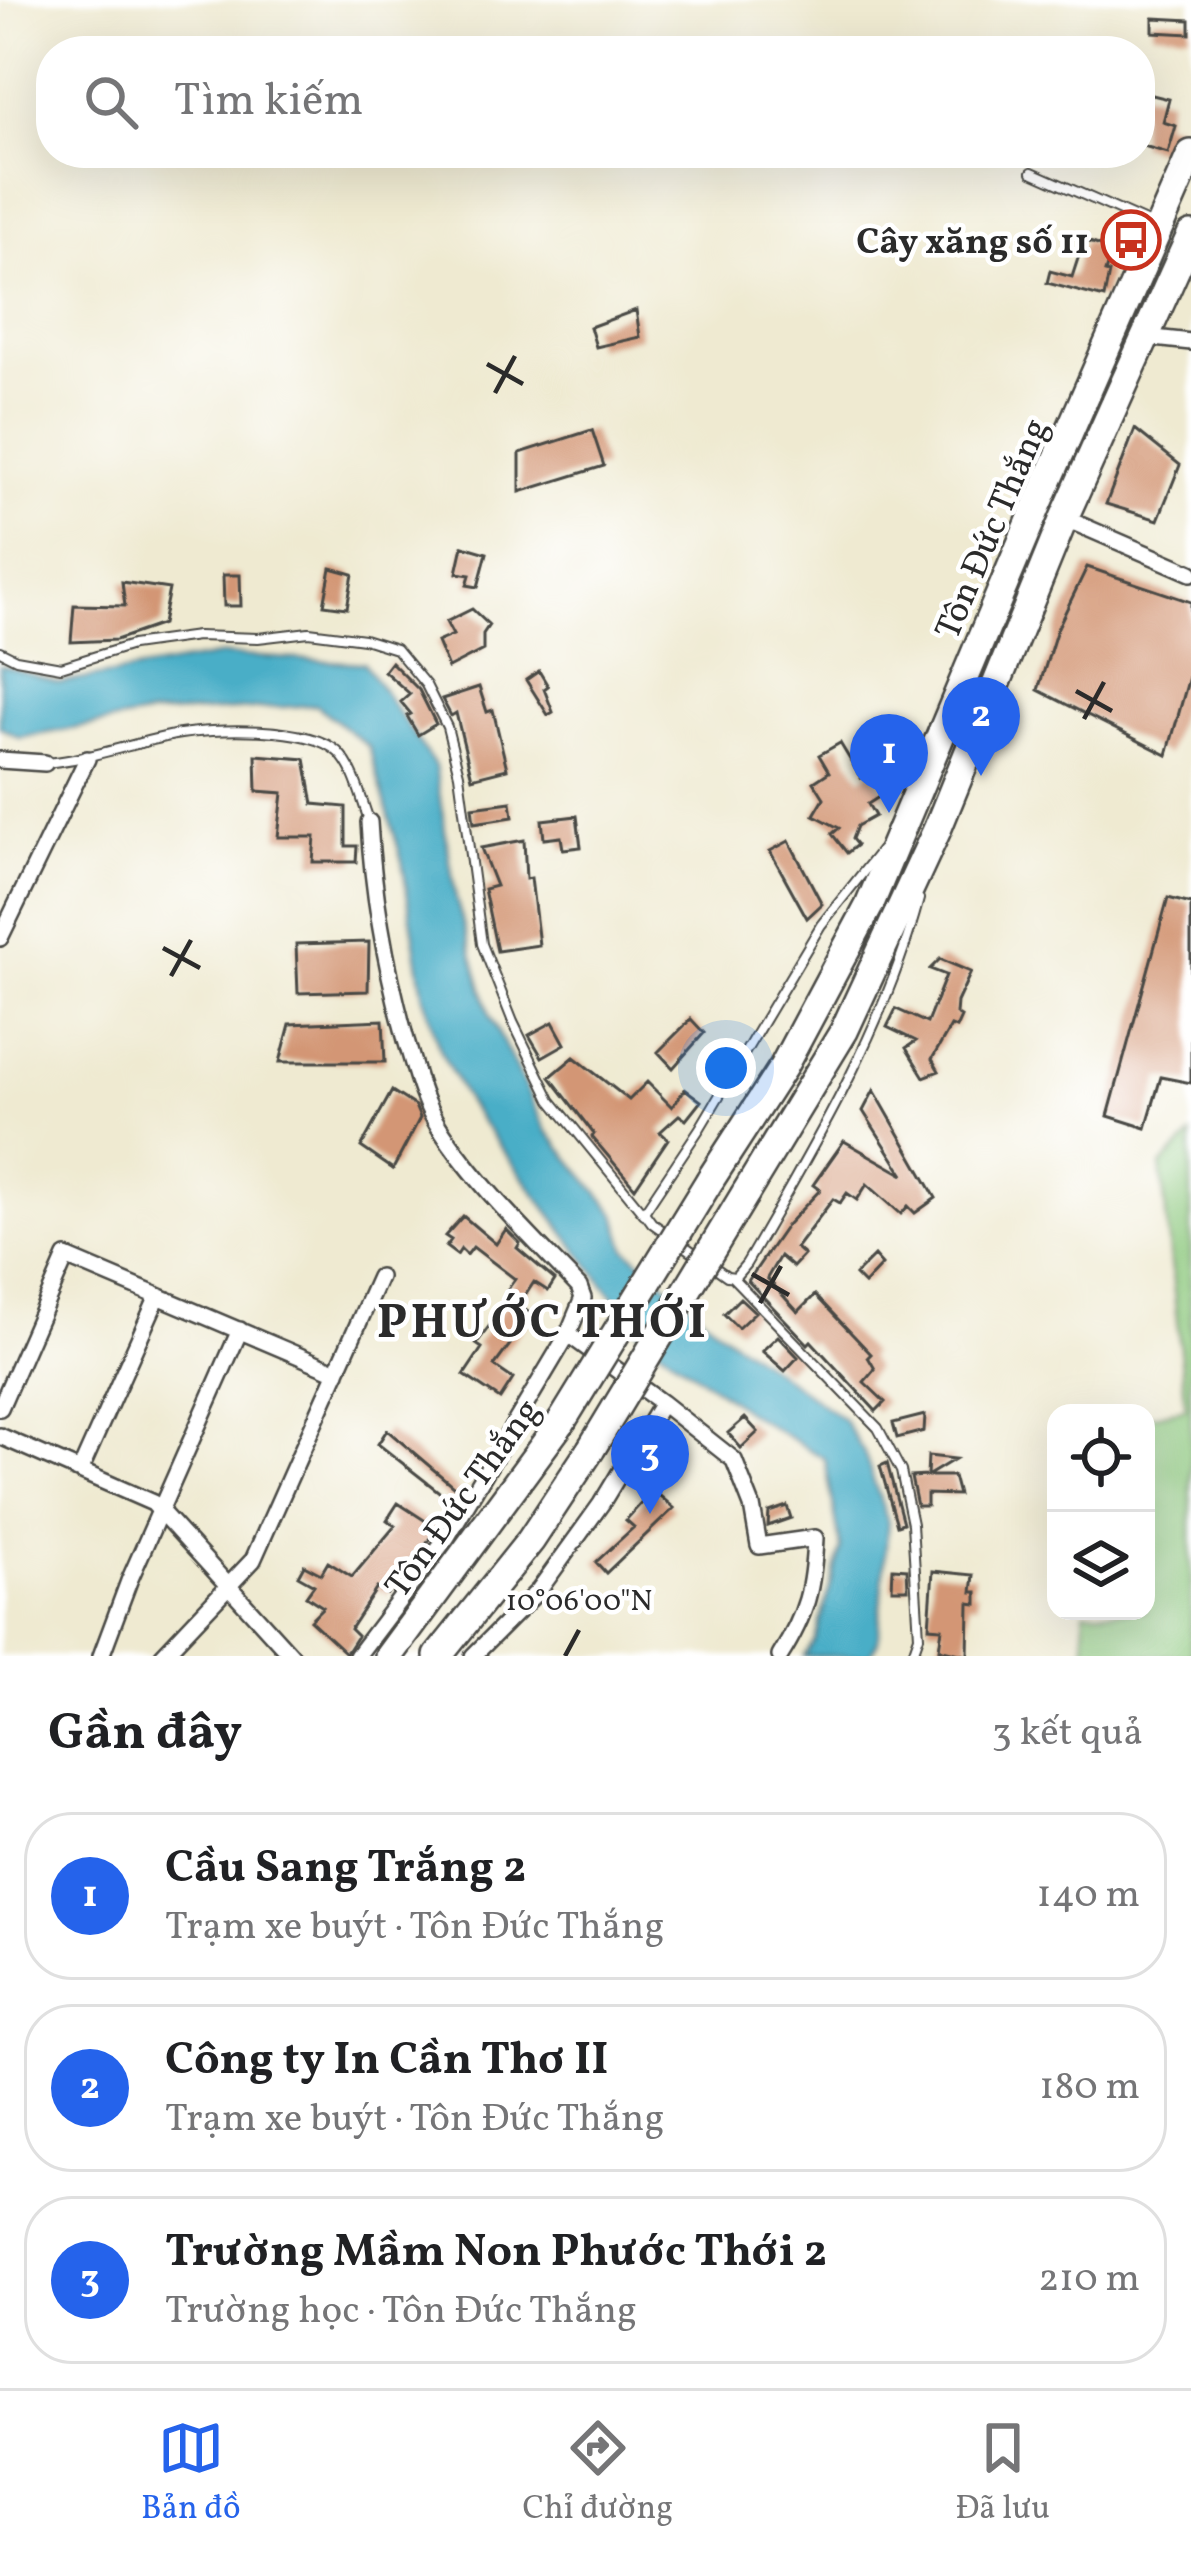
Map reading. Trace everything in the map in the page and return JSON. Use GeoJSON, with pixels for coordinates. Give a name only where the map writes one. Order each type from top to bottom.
{"type":"FeatureCollection","features":[{"type":"Feature","properties":{"kind":"highway","name":"Tôn Đức Thắng"},"geometry":{"type":"LineString","coordinates":[[389,1656],[562,1421],[783,1066],[869,906],[1191,154]]}},
{"type":"Feature","properties":{"kind":"highway","name":"Tôn Đức Thắng"},"geometry":{"type":"LineString","coordinates":[[438,1656],[531,1540],[591,1449],[844,1031],[937,830],[1064,518],[1191,235]]}},
{"type":"Feature","properties":{"kind":"highway"},"geometry":{"type":"LineString","coordinates":[[1037,506],[1064,518]]}},
{"type":"Feature","properties":{"kind":"street"},"geometry":{"type":"LineString","coordinates":[[1145,338],[1191,342]]}},
{"type":"Feature","properties":{"kind":"street"},"geometry":{"type":"LineString","coordinates":[[1064,518],[1191,573]]}},
{"type":"Feature","properties":{"kind":"street"},"geometry":{"type":"LineString","coordinates":[[0,938],[87,760]]}},
{"type":"Feature","properties":{"kind":"street"},"geometry":{"type":"LineString","coordinates":[[7,761],[45,763]]}},
{"type":"Feature","properties":{"kind":"street"},"geometry":{"type":"LineString","coordinates":[[357,1656],[447,1537],[582,1307],[579,1287],[438,1126],[420,1087],[381,941],[369,821]]}},
{"type":"Feature","properties":{"kind":"street"},"geometry":{"type":"LineString","coordinates":[[0,1408],[67,1257],[338,1372]]}},
{"type":"Feature","properties":{"kind":"street"},"geometry":{"type":"LineString","coordinates":[[162,1656],[254,1560],[379,1277]]}},
{"type":"Feature","properties":{"kind":"street"},"geometry":{"type":"LineString","coordinates":[[80,1471],[158,1296]]}},
{"type":"Feature","properties":{"kind":"street"},"geometry":{"type":"LineString","coordinates":[[101,1656],[240,1330]]}},
{"type":"Feature","properties":{"kind":"street"},"geometry":{"type":"LineString","coordinates":[[568,1334],[734,1460],[752,1505],[759,1546],[815,1538],[814,1584],[801,1623],[780,1656]]}},
{"type":"Feature","properties":{"kind":"street"},"geometry":{"type":"LineString","coordinates":[[473,1656],[539,1590],[601,1504],[662,1403]]}},
{"type":"Feature","properties":{"kind":"street"},"geometry":{"type":"LineString","coordinates":[[0,1436],[160,1509],[292,1656]]}},
{"type":"Feature","properties":{"kind":"lane"},"geometry":{"type":"LineString","coordinates":[[1032,172],[1159,228]]}},
{"type":"Feature","properties":{"kind":"lane"},"geometry":{"type":"LineString","coordinates":[[0,651],[61,667],[132,645],[197,636],[258,638],[309,632],[364,638],[396,650],[426,685],[447,727],[459,774],[482,944],[551,1100],[644,1215],[732,1277],[878,1427],[901,1471],[912,1524],[919,1636],[912,1656]]}},
{"type":"Feature","properties":{"kind":"lane"},"geometry":{"type":"LineString","coordinates":[[45,763],[87,760],[177,734],[298,734],[336,751],[351,772],[369,821]]}},
{"type":"Feature","properties":{"kind":"lane"},"geometry":{"type":"LineString","coordinates":[[644,1215],[821,925],[908,816]]}},
{"type":"Feature","properties":{"kind":"lane"},"geometry":{"type":"LineString","coordinates":[[732,1277],[746,1264],[812,1149],[902,962],[937,830]]}},
{"type":"Feature","properties":{"kind":"green space"},"geometry":{"type":"Polygon","coordinates":[[[1191,1136],[1191,1656],[1086,1656],[1084,1620],[1155,1620],[1155,1415],[1186,1408],[1161,1166],[1191,1136]]]}},
{"type":"Feature","properties":{"kind":"water"},"geometry":{"type":"Polygon","coordinates":[[[223,655],[364,663],[435,766],[456,899],[490,1016],[546,1130],[616,1214],[626,1248],[720,1331],[843,1419],[864,1453],[888,1522],[878,1641],[869,1656],[804,1656],[815,1640],[841,1549],[825,1459],[750,1414],[641,1334],[468,1104],[439,1048],[423,993],[402,861],[369,747],[316,705],[152,715],[20,738],[0,727],[0,665],[60,683],[223,655]]]}},
{"type":"Feature","properties":{"kind":"building"},"geometry":{"type":"Polygon","coordinates":[[[1153,18],[1190,20],[1190,34],[1153,32],[1153,18]]]}},
{"type":"Feature","properties":{"kind":"building"},"geometry":{"type":"Polygon","coordinates":[[[1155,96],[1169,99],[1163,122],[1176,126],[1168,153],[1155,149],[1155,96]]]}},
{"type":"Feature","properties":{"kind":"building"},"geometry":{"type":"Polygon","coordinates":[[[1084,240],[1112,250],[1104,298],[1047,283],[1050,271],[1072,277],[1084,240]]]}},
{"type":"Feature","properties":{"kind":"building"},"geometry":{"type":"Polygon","coordinates":[[[636,310],[640,337],[596,347],[590,327],[636,310]]]}},
{"type":"Feature","properties":{"kind":"building"},"geometry":{"type":"Polygon","coordinates":[[[1135,429],[1180,465],[1158,520],[1106,504],[1135,429]]]}},
{"type":"Feature","properties":{"kind":"building"},"geometry":{"type":"Polygon","coordinates":[[[592,430],[604,466],[520,492],[520,453],[592,430]]]}},
{"type":"Feature","properties":{"kind":"building"},"geometry":{"type":"Polygon","coordinates":[[[463,546],[487,553],[478,587],[467,585],[470,575],[457,573],[463,546]]]}},
{"type":"Feature","properties":{"kind":"building"},"geometry":{"type":"Polygon","coordinates":[[[1087,567],[1191,602],[1191,670],[1167,755],[1038,690],[1057,629],[1087,567]]]}},
{"type":"Feature","properties":{"kind":"building"},"geometry":{"type":"Polygon","coordinates":[[[331,568],[353,574],[347,608],[324,605],[331,568]]]}},
{"type":"Feature","properties":{"kind":"building"},"geometry":{"type":"Polygon","coordinates":[[[223,575],[240,575],[241,606],[224,606],[223,575]]]}},
{"type":"Feature","properties":{"kind":"building"},"geometry":{"type":"Polygon","coordinates":[[[122,582],[169,589],[162,624],[116,640],[71,642],[74,605],[125,606],[122,582]]]}},
{"type":"Feature","properties":{"kind":"building"},"geometry":{"type":"Polygon","coordinates":[[[472,609],[489,625],[483,634],[483,650],[448,668],[437,642],[453,635],[446,622],[472,609]]]}},
{"type":"Feature","properties":{"kind":"building"},"geometry":{"type":"Polygon","coordinates":[[[391,662],[419,690],[436,724],[418,735],[401,702],[410,694],[384,671],[391,662]]]}},
{"type":"Feature","properties":{"kind":"building"},"geometry":{"type":"Polygon","coordinates":[[[539,671],[548,686],[544,689],[553,712],[548,715],[526,680],[539,671]]]}},
{"type":"Feature","properties":{"kind":"building"},"geometry":{"type":"Polygon","coordinates":[[[479,687],[487,712],[493,710],[507,769],[472,778],[456,713],[451,716],[442,699],[479,687]]]}},
{"type":"Feature","properties":{"kind":"building"},"geometry":{"type":"Polygon","coordinates":[[[840,743],[861,778],[871,771],[885,793],[868,804],[875,816],[857,826],[852,839],[857,845],[847,853],[832,834],[839,828],[814,815],[824,798],[814,782],[829,772],[819,755],[840,743]]]}},
{"type":"Feature","properties":{"kind":"building"},"geometry":{"type":"Polygon","coordinates":[[[256,755],[305,759],[313,804],[346,807],[346,846],[357,846],[356,862],[313,862],[315,837],[278,837],[283,793],[257,791],[256,755]]]}},
{"type":"Feature","properties":{"kind":"building"},"geometry":{"type":"Polygon","coordinates":[[[511,802],[513,817],[474,823],[472,807],[511,802]]]}},
{"type":"Feature","properties":{"kind":"building"},"geometry":{"type":"Polygon","coordinates":[[[577,816],[581,847],[563,849],[561,837],[544,839],[542,820],[577,816]]]}},
{"type":"Feature","properties":{"kind":"building"},"geometry":{"type":"Polygon","coordinates":[[[524,840],[539,945],[497,951],[484,889],[496,886],[481,848],[524,840]]]}},
{"type":"Feature","properties":{"kind":"building"},"geometry":{"type":"Polygon","coordinates":[[[789,841],[822,904],[807,918],[770,851],[789,841]]]}},
{"type":"Feature","properties":{"kind":"building"},"geometry":{"type":"Polygon","coordinates":[[[1168,898],[1191,904],[1191,1083],[1161,1077],[1146,1128],[1108,1116],[1168,898]]]}},
{"type":"Feature","properties":{"kind":"building"},"geometry":{"type":"Polygon","coordinates":[[[369,942],[368,991],[298,993],[296,944],[369,942]]]}},
{"type":"Feature","properties":{"kind":"building"},"geometry":{"type":"Polygon","coordinates":[[[940,959],[971,972],[957,1002],[956,1014],[961,1017],[932,1059],[939,1071],[924,1077],[906,1048],[916,1041],[887,1027],[896,1009],[927,1023],[946,975],[930,969],[940,959]]]}},
{"type":"Feature","properties":{"kind":"building"},"geometry":{"type":"Polygon","coordinates":[[[691,1019],[704,1033],[673,1068],[658,1052],[691,1019]]]}},
{"type":"Feature","properties":{"kind":"building"},"geometry":{"type":"Polygon","coordinates":[[[383,1020],[385,1062],[280,1062],[290,1024],[383,1020]]]}},
{"type":"Feature","properties":{"kind":"building"},"geometry":{"type":"Polygon","coordinates":[[[553,1022],[565,1044],[542,1057],[529,1035],[553,1022]]]}},
{"type":"Feature","properties":{"kind":"building"},"geometry":{"type":"Polygon","coordinates":[[[574,1057],[629,1100],[647,1082],[672,1107],[685,1089],[701,1101],[686,1120],[679,1115],[660,1132],[668,1139],[635,1188],[550,1077],[574,1057]]]}},
{"type":"Feature","properties":{"kind":"building"},"geometry":{"type":"Polygon","coordinates":[[[874,1090],[936,1198],[915,1213],[908,1206],[901,1214],[867,1184],[857,1200],[847,1193],[840,1203],[833,1199],[796,1248],[804,1255],[793,1267],[780,1256],[767,1278],[798,1312],[815,1295],[871,1354],[868,1357],[875,1369],[864,1382],[885,1402],[876,1411],[748,1281],[786,1226],[820,1190],[813,1185],[844,1141],[904,1175],[863,1111],[874,1090]]]}},
{"type":"Feature","properties":{"kind":"building"},"geometry":{"type":"Polygon","coordinates":[[[392,1091],[415,1106],[420,1118],[393,1169],[361,1147],[392,1091]]]}},
{"type":"Feature","properties":{"kind":"building"},"geometry":{"type":"Polygon","coordinates":[[[463,1216],[496,1244],[506,1229],[520,1243],[517,1248],[555,1280],[548,1291],[534,1282],[519,1305],[532,1315],[494,1366],[513,1379],[500,1399],[464,1375],[482,1348],[476,1344],[511,1297],[505,1293],[515,1279],[473,1247],[467,1255],[461,1249],[457,1255],[446,1247],[451,1240],[445,1236],[463,1216]]]}},
{"type":"Feature","properties":{"kind":"building"},"geometry":{"type":"Polygon","coordinates":[[[874,1256],[882,1265],[864,1284],[855,1275],[874,1256]]]}},
{"type":"Feature","properties":{"kind":"building"},"geometry":{"type":"Polygon","coordinates":[[[740,1298],[755,1312],[738,1328],[724,1314],[740,1298]]]}},
{"type":"Feature","properties":{"kind":"building"},"geometry":{"type":"Polygon","coordinates":[[[778,1336],[798,1357],[785,1371],[762,1351],[778,1336]]]}},
{"type":"Feature","properties":{"kind":"building"},"geometry":{"type":"Polygon","coordinates":[[[925,1415],[924,1431],[897,1438],[893,1423],[925,1415]]]}},
{"type":"Feature","properties":{"kind":"building"},"geometry":{"type":"Polygon","coordinates":[[[745,1418],[758,1432],[741,1448],[728,1433],[745,1418]]]}},
{"type":"Feature","properties":{"kind":"building"},"geometry":{"type":"Polygon","coordinates":[[[387,1430],[459,1491],[452,1502],[378,1444],[387,1430]]]}},
{"type":"Feature","properties":{"kind":"building"},"geometry":{"type":"Polygon","coordinates":[[[928,1456],[955,1459],[927,1476],[928,1456]]]}},
{"type":"Feature","properties":{"kind":"building"},"geometry":{"type":"Polygon","coordinates":[[[887,1463],[903,1523],[897,1525],[880,1466],[887,1463]]]}},
{"type":"Feature","properties":{"kind":"building"},"geometry":{"type":"Polygon","coordinates":[[[953,1476],[958,1495],[927,1494],[927,1506],[917,1506],[911,1477],[953,1476]]]}},
{"type":"Feature","properties":{"kind":"building"},"geometry":{"type":"Polygon","coordinates":[[[653,1490],[674,1508],[606,1573],[596,1562],[634,1527],[626,1520],[653,1490]]]}},
{"type":"Feature","properties":{"kind":"building"},"geometry":{"type":"Polygon","coordinates":[[[398,1503],[438,1529],[387,1594],[377,1588],[350,1629],[357,1636],[346,1653],[310,1620],[323,1607],[306,1596],[314,1585],[298,1576],[304,1565],[321,1574],[328,1562],[352,1577],[395,1526],[387,1520],[398,1503]]]}},
{"type":"Feature","properties":{"kind":"building"},"geometry":{"type":"Polygon","coordinates":[[[787,1506],[791,1518],[768,1526],[769,1512],[787,1506]]]}},
{"type":"Feature","properties":{"kind":"building"},"geometry":{"type":"Polygon","coordinates":[[[893,1568],[907,1569],[908,1589],[892,1589],[893,1568]]]}},
{"type":"Feature","properties":{"kind":"building"},"geometry":{"type":"Polygon","coordinates":[[[933,1571],[974,1575],[972,1592],[977,1592],[977,1604],[969,1603],[968,1656],[939,1649],[942,1628],[929,1627],[933,1571]]]}},
{"type":"Feature","properties":{"kind":"place","name":"Cây xăng số 11"},"geometry":{"type":"Point","coordinates":[1131,240]}},
{"type":"Feature","properties":{"kind":"place","name":"Công ty In Cần Thơ II"},"geometry":{"type":"Point","coordinates":[981,776]}},
{"type":"Feature","properties":{"kind":"place","name":"Cầu Sang Trắng 2"},"geometry":{"type":"Point","coordinates":[889,813]}},
{"type":"Feature","properties":{"kind":"place","name":"Trường Mầm Non Phước Thới 2"},"geometry":{"type":"Point","coordinates":[650,1514]}},
{"type":"Feature","properties":{"kind":"district","name":"PHƯỚC THỚI"},"geometry":{"type":"Point","coordinates":[543,1320]}}]}
